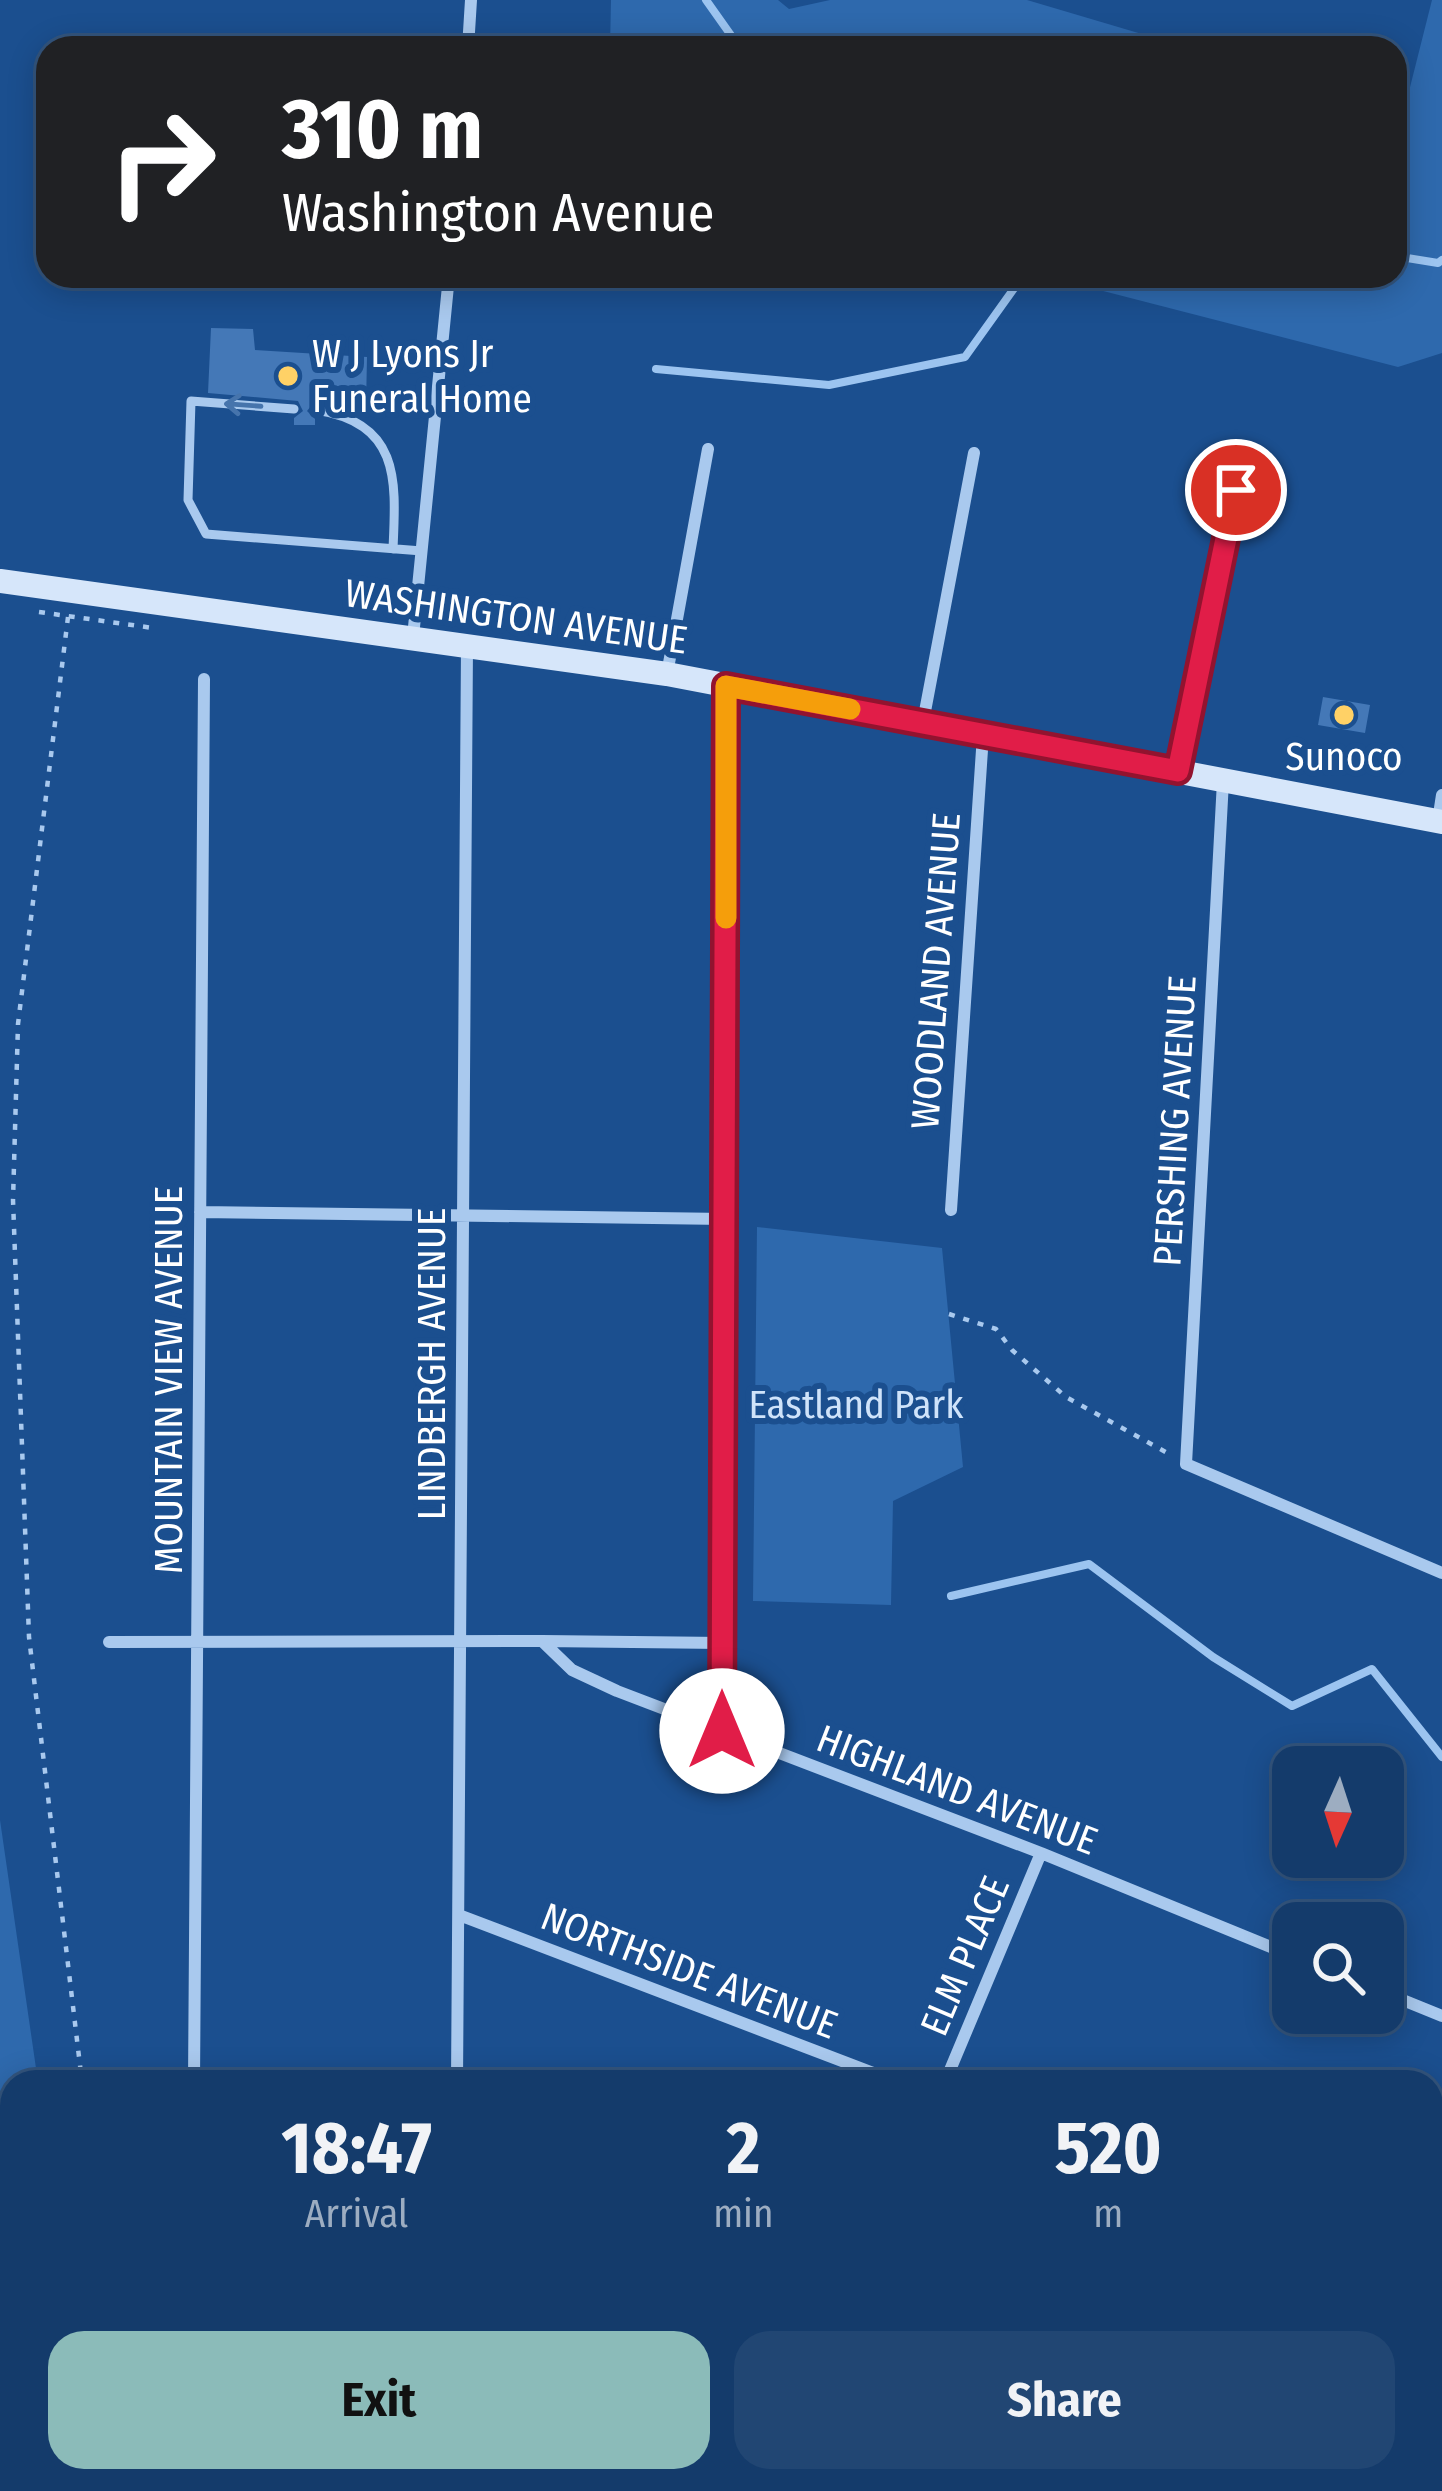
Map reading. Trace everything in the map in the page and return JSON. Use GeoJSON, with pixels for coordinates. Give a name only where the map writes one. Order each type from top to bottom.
{"type":"FeatureCollection","features":[{"type":"Feature","properties":{"kind":"street"},"geometry":{"type":"LineString","coordinates":[[469,36],[471,0]]}},
{"type":"Feature","properties":{"kind":"street"},"geometry":{"type":"LineString","coordinates":[[413,638],[448,288]]}},
{"type":"Feature","properties":{"kind":"street"},"geometry":{"type":"LineString","coordinates":[[1178,771],[1245,446]]}},
{"type":"Feature","properties":{"kind":"street"},"geometry":{"type":"LineString","coordinates":[[667,674],[708,449]]}},
{"type":"Feature","properties":{"kind":"street"},"geometry":{"type":"LineString","coordinates":[[923,723],[974,453]]}},
{"type":"Feature","properties":{"kind":"street","name":"WASHINGTON AVENUE"},"geometry":{"type":"LineString","coordinates":[[0,581],[70,606],[413,638],[667,674],[1440,822]]}},
{"type":"Feature","properties":{"kind":"street","name":"LINDBERGH AVENUE"},"geometry":{"type":"LineString","coordinates":[[457,2070],[467,646]]}},
{"type":"Feature","properties":{"kind":"street","name":"MOUNTAIN VIEW AVENUE"},"geometry":{"type":"LineString","coordinates":[[194,2070],[204,679]]}},
{"type":"Feature","properties":{"kind":"street"},"geometry":{"type":"LineString","coordinates":[[722,1731],[726,686]]}},
{"type":"Feature","properties":{"kind":"street","name":"WOODLAND AVENUE"},"geometry":{"type":"LineString","coordinates":[[951,1210],[983,735]]}},
{"type":"Feature","properties":{"kind":"street","name":"PERSHING AVENUE"},"geometry":{"type":"LineString","coordinates":[[1186,1464],[1223,781]]}},
{"type":"Feature","properties":{"kind":"street"},"geometry":{"type":"LineString","coordinates":[[1440,822],[1442,795]]}},
{"type":"Feature","properties":{"kind":"street"},"geometry":{"type":"LineString","coordinates":[[200,1212],[726,1219]]}},
{"type":"Feature","properties":{"kind":"street"},"geometry":{"type":"LineString","coordinates":[[1186,1464],[1442,1573]]}},
{"type":"Feature","properties":{"kind":"street"},"geometry":{"type":"LineString","coordinates":[[109,1642],[723,1643]]}},
{"type":"Feature","properties":{"kind":"street","name":"HIGHLAND AVENUE"},"geometry":{"type":"LineString","coordinates":[[542,1642],[572,1670],[1272,1947]]}},
{"type":"Feature","properties":{"kind":"street","name":"ELM PLACE"},"geometry":{"type":"LineString","coordinates":[[950,2070],[1041,1852]]}},
{"type":"Feature","properties":{"kind":"street","name":"NORTHSIDE AVENUE"},"geometry":{"type":"LineString","coordinates":[[459,1916],[864,2070]]}},
{"type":"Feature","properties":{"kind":"street"},"geometry":{"type":"LineString","coordinates":[[1404,2001],[1442,2016]]}},
{"type":"Feature","properties":{"kind":"lane"},"geometry":{"type":"LineString","coordinates":[[294,409],[191,400],[188,500],[206,534],[422,551]]}},
{"type":"Feature","properties":{"kind":"lane"},"geometry":{"type":"LineString","coordinates":[[316,410],[342,414],[380,443],[396,479],[393,549]]}},
{"type":"Feature","properties":{"kind":"path"},"geometry":{"type":"LineString","coordinates":[[70,606],[18,1024],[13,1200],[29,1637],[81,2070]]}},
{"type":"Feature","properties":{"kind":"path"},"geometry":{"type":"LineString","coordinates":[[949,1314],[996,1329],[1012,1350],[1066,1397],[1186,1464]]}},
{"type":"Feature","properties":{"kind":"green space"},"geometry":{"type":"Polygon","coordinates":[[[611,0],[778,0],[789,9],[830,0],[1027,0],[1148,36],[610,36],[611,0]]]}},
{"type":"Feature","properties":{"kind":"green space"},"geometry":{"type":"Polygon","coordinates":[[[1432,0],[1442,0],[1442,353],[1398,367],[1092,288],[1407,288],[1407,99],[1432,0]]]}},
{"type":"Feature","properties":{"kind":"green space","name":"Eastland Park"},"geometry":{"type":"Polygon","coordinates":[[[757,1227],[942,1248],[963,1467],[893,1501],[891,1605],[753,1601],[757,1227]]]}},
{"type":"Feature","properties":{"kind":"green space"},"geometry":{"type":"Polygon","coordinates":[[[0,1820],[36,2070],[0,2070],[0,1820]]]}},
{"type":"Feature","properties":{"kind":"building","name":"W J Lyons Jr Funeral Home"},"geometry":{"type":"Polygon","coordinates":[[[211,328],[253,329],[255,350],[367,357],[366,406],[315,401],[307,411],[315,425],[294,425],[294,418],[303,411],[298,401],[208,393],[211,328]]]}},
{"type":"Feature","properties":{"kind":"building","name":"Sunoco"},"geometry":{"type":"Polygon","coordinates":[[[1323,697],[1370,705],[1365,733],[1318,725],[1323,697]]]}},
{"type":"Feature","properties":{"kind":"waterway"},"geometry":{"type":"LineString","coordinates":[[706,0],[732,36]]}},
{"type":"Feature","properties":{"kind":"waterway"},"geometry":{"type":"LineString","coordinates":[[1407,258],[1442,260]]}},
{"type":"Feature","properties":{"kind":"waterway"},"geometry":{"type":"LineString","coordinates":[[656,369],[829,385],[965,357],[1014,288]]}},
{"type":"Feature","properties":{"kind":"waterway"},"geometry":{"type":"LineString","coordinates":[[951,1596],[1089,1564],[1213,1657],[1292,1706],[1372,1669],[1442,1757]]}},
{"type":"Feature","properties":{"kind":"slow traffic"},"geometry":{"type":"LineString","coordinates":[[726,918],[726,686],[850,709]]}},
{"type":"Feature","properties":{"kind":"place","name":"W J Lyons Jr Funeral Home"},"geometry":{"type":"Point","coordinates":[288,376]}},
{"type":"Feature","properties":{"kind":"place","name":"Sunoco"},"geometry":{"type":"Point","coordinates":[1344,715]}},
{"type":"Feature","properties":{"kind":"route"},"geometry":{"type":"LineString","coordinates":[[722,1731],[726,686],[1178,771],[1236,490]]}}]}
